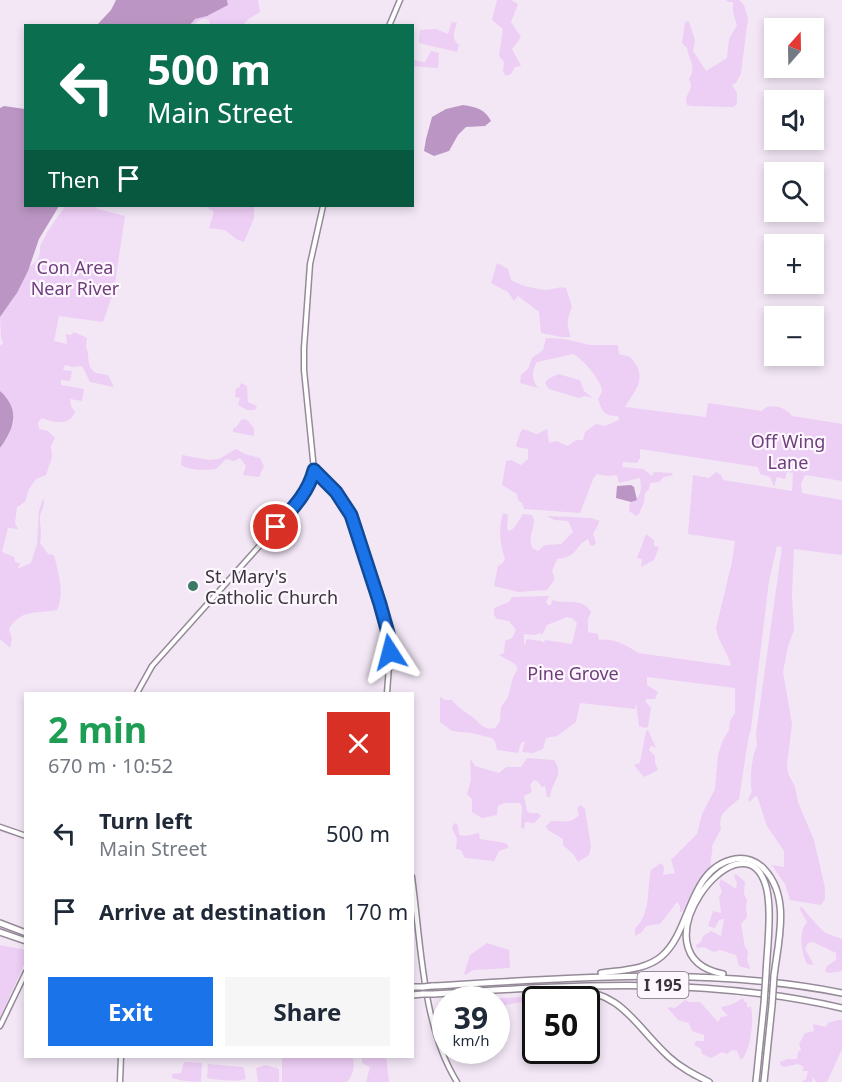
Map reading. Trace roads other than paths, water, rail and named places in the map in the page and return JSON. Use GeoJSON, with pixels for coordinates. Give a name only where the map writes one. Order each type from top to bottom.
{"type":"FeatureCollection","features":[{"type":"Feature","properties":{"kind":"highway"},"geometry":{"type":"LineString","coordinates":[[573,978],[640,967],[659,959],[673,944],[702,884],[720,866],[738,859],[749,860],[761,867],[772,879],[778,895],[780,916],[764,1082]]}},
{"type":"Feature","properties":{"kind":"highway"},"geometry":{"type":"LineString","coordinates":[[756,1082],[766,974],[768,896],[766,884],[754,868],[744,865],[734,866],[713,877],[698,897],[688,925],[689,946],[694,958],[708,970],[758,980]]}},
{"type":"Feature","properties":{"kind":"highway"},"geometry":{"type":"LineString","coordinates":[[0,923],[24,932]]}},
{"type":"Feature","properties":{"kind":"highway"},"geometry":{"type":"LineString","coordinates":[[0,932],[24,940]]}},
{"type":"Feature","properties":{"kind":"highway","name":"I 195"},"geometry":{"type":"LineString","coordinates":[[414,987],[652,975],[758,980],[842,993]]}},
{"type":"Feature","properties":{"kind":"highway","name":"I 195"},"geometry":{"type":"LineString","coordinates":[[582,986],[647,984],[704,987],[767,994],[842,1008]]}},
{"type":"Feature","properties":{"kind":"highway","name":"I 195"},"geometry":{"type":"LineString","coordinates":[[414,995],[522,989]]}},
{"type":"Feature","properties":{"kind":"highway"},"geometry":{"type":"LineString","coordinates":[[600,996],[616,1003],[631,1014],[672,1060],[709,1082]]}},
{"type":"Feature","properties":{"kind":"main road"},"geometry":{"type":"LineString","coordinates":[[390,24],[400,0]]}},
{"type":"Feature","properties":{"kind":"main road"},"geometry":{"type":"LineString","coordinates":[[138,692],[152,666],[297,504],[309,484],[314,470],[304,348],[310,264],[323,207]]}},
{"type":"Feature","properties":{"kind":"main road"},"geometry":{"type":"LineString","coordinates":[[314,470],[336,492],[348,510],[367,560],[389,638],[387,692]]}},
{"type":"Feature","properties":{"kind":"main road"},"geometry":{"type":"LineString","coordinates":[[0,827],[24,835]]}},
{"type":"Feature","properties":{"kind":"main road"},"geometry":{"type":"LineString","coordinates":[[414,897],[432,1019],[443,1052],[457,1082]]}},
{"type":"Feature","properties":{"kind":"main road"},"geometry":{"type":"LineString","coordinates":[[0,1026],[24,976]]}},
{"type":"Feature","properties":{"kind":"main road"},"geometry":{"type":"LineString","coordinates":[[120,1082],[121,1058]]}},
{"type":"Feature","properties":{"kind":"place","name":"St. Mary's Catholic Church"},"geometry":{"type":"Point","coordinates":[193,586]}},
{"type":"Feature","properties":{"kind":"park label","name":"Con Area Near River"},"geometry":{"type":"Point","coordinates":[75,277]}},
{"type":"Feature","properties":{"kind":"park label","name":"Off Wing Lane"},"geometry":{"type":"Point","coordinates":[788,451]}},
{"type":"Feature","properties":{"kind":"park label","name":"Pine Grove"},"geometry":{"type":"Point","coordinates":[573,673]}}]}
